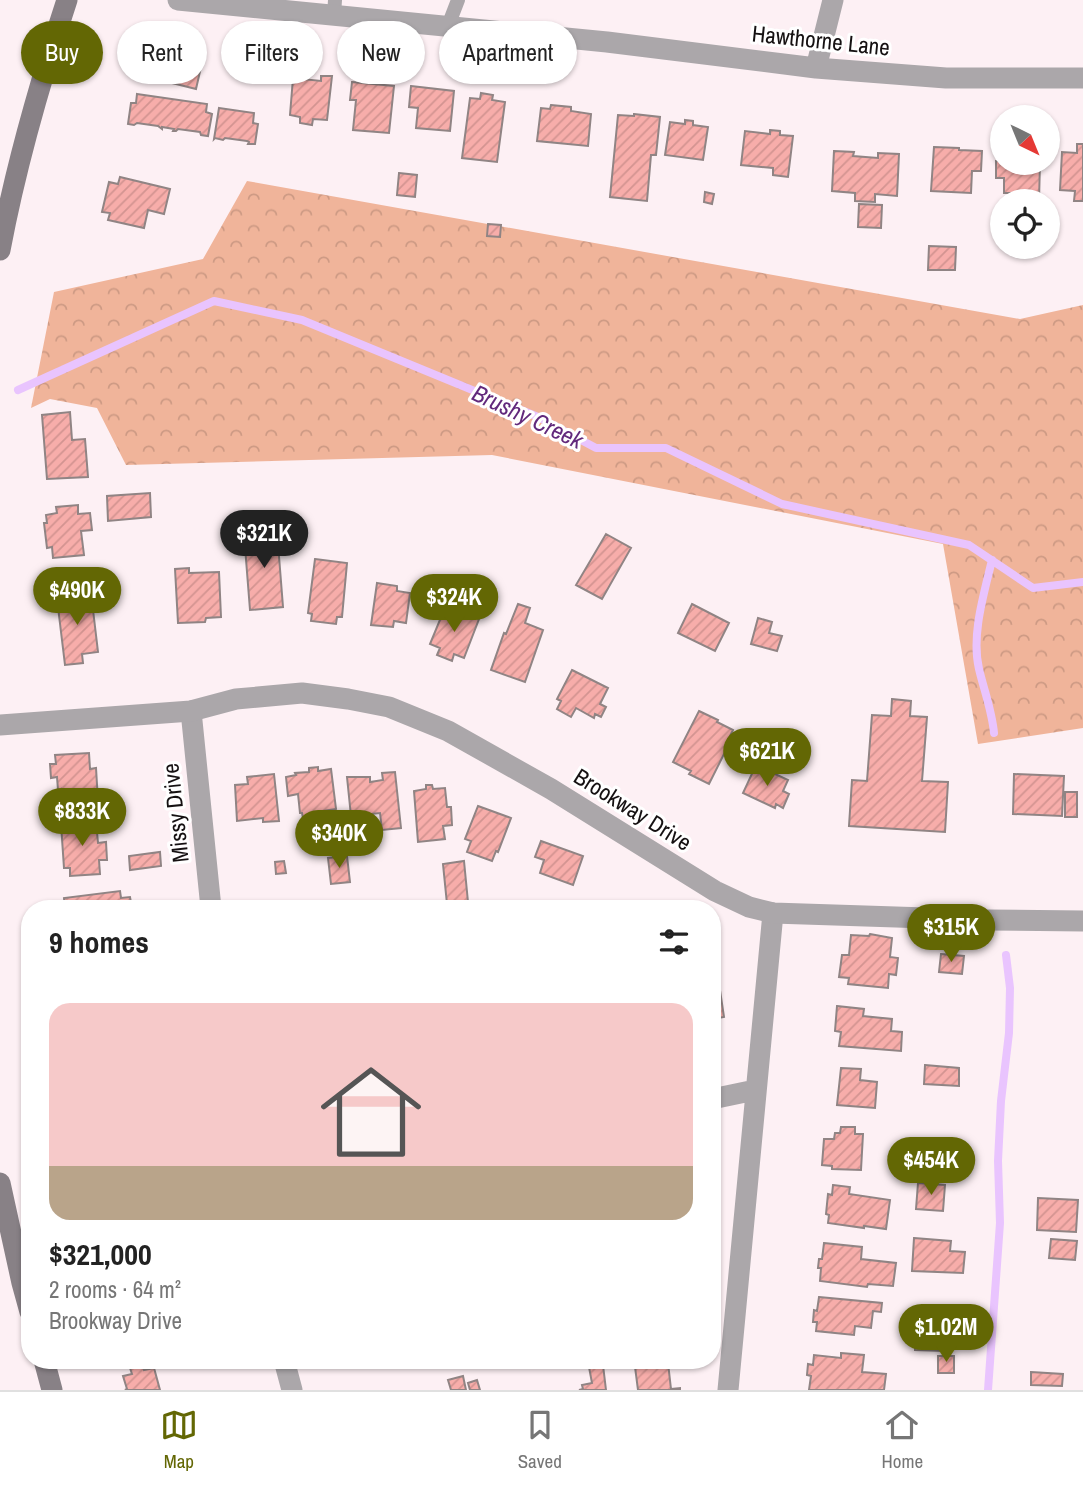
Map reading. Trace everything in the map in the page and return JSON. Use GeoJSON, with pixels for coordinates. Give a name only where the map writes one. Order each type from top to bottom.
{"type":"FeatureCollection","features":[{"type":"Feature","properties":{"kind":"main road"},"geometry":{"type":"LineString","coordinates":[[0,250],[11,192],[67,0]]}},
{"type":"Feature","properties":{"kind":"main road"},"geometry":{"type":"LineString","coordinates":[[0,1183],[21,1278]]}},
{"type":"Feature","properties":{"kind":"main road"},"geometry":{"type":"LineString","coordinates":[[46,1369],[52,1390]]}},
{"type":"Feature","properties":{"kind":"street","name":"Hawthorne Lane"},"geometry":{"type":"LineString","coordinates":[[178,0],[334,8],[439,24]]}},
{"type":"Feature","properties":{"kind":"street"},"geometry":{"type":"LineString","coordinates":[[816,68],[834,0]]}},
{"type":"Feature","properties":{"kind":"street","name":"Hawthorne Lane"},"geometry":{"type":"LineString","coordinates":[[577,39],[816,68],[946,78],[1083,78]]}},
{"type":"Feature","properties":{"kind":"street","name":"Brookway Drive"},"geometry":{"type":"LineString","coordinates":[[0,725],[191,711],[236,699],[302,693],[348,699],[389,707],[448,731],[551,789],[715,891],[749,907],[773,913],[1083,921]]}},
{"type":"Feature","properties":{"kind":"street","name":"Missy Drive"},"geometry":{"type":"LineString","coordinates":[[191,711],[210,900]]}},
{"type":"Feature","properties":{"kind":"street"},"geometry":{"type":"LineString","coordinates":[[728,1390],[773,913]]}},
{"type":"Feature","properties":{"kind":"street"},"geometry":{"type":"LineString","coordinates":[[721,1097],[755,1090]]}},
{"type":"Feature","properties":{"kind":"street"},"geometry":{"type":"LineString","coordinates":[[286,1369],[292,1390]]}},
{"type":"Feature","properties":{"kind":"lane"},"geometry":{"type":"LineString","coordinates":[[451,21],[458,0]]}},
{"type":"Feature","properties":{"kind":"green space"},"geometry":{"type":"Polygon","coordinates":[[[247,181],[1020,319],[1083,305],[1083,728],[978,744],[943,544],[492,455],[126,465],[97,408],[50,399],[31,408],[54,292],[203,259],[247,181]]]}},
{"type":"Feature","properties":{"kind":"building"},"geometry":{"type":"Polygon","coordinates":[[[323,76],[332,76],[327,120],[313,119],[312,125],[300,123],[300,117],[290,115],[293,84],[323,84],[323,76]]]}},
{"type":"Feature","properties":{"kind":"building"},"geometry":{"type":"Polygon","coordinates":[[[176,84],[197,84],[196,89],[176,84]]]}},
{"type":"Feature","properties":{"kind":"building"},"geometry":{"type":"Polygon","coordinates":[[[352,84],[394,86],[389,133],[353,130],[356,100],[350,100],[352,84]]]}},
{"type":"Feature","properties":{"kind":"building"},"geometry":{"type":"Polygon","coordinates":[[[411,86],[454,91],[450,131],[416,128],[418,108],[409,107],[411,86]]]}},
{"type":"Feature","properties":{"kind":"building"},"geometry":{"type":"Polygon","coordinates":[[[481,93],[493,95],[492,100],[505,102],[497,162],[462,158],[470,98],[480,99],[481,93]]]}},
{"type":"Feature","properties":{"kind":"building"},"geometry":{"type":"Polygon","coordinates":[[[137,94],[207,104],[206,112],[212,114],[208,136],[201,135],[200,132],[128,124],[131,103],[136,103],[137,94]]]}},
{"type":"Feature","properties":{"kind":"building"},"geometry":{"type":"Polygon","coordinates":[[[551,105],[571,107],[571,111],[591,114],[588,146],[537,141],[541,108],[550,109],[551,105]]]}},
{"type":"Feature","properties":{"kind":"building"},"geometry":{"type":"Polygon","coordinates":[[[219,108],[254,113],[253,123],[258,124],[255,144],[225,138],[214,139],[219,108]]]}},
{"type":"Feature","properties":{"kind":"building"},"geometry":{"type":"Polygon","coordinates":[[[618,115],[660,117],[656,155],[651,155],[647,201],[610,197],[618,115]]]}},
{"type":"Feature","properties":{"kind":"building"},"geometry":{"type":"Polygon","coordinates":[[[685,120],[693,121],[693,125],[708,127],[703,160],[665,155],[670,122],[685,124],[685,120]]]}},
{"type":"Feature","properties":{"kind":"building"},"geometry":{"type":"Polygon","coordinates":[[[770,130],[780,131],[780,135],[793,136],[788,177],[773,175],[773,168],[741,165],[745,131],[770,134],[770,130]]]}},
{"type":"Feature","properties":{"kind":"building"},"geometry":{"type":"Polygon","coordinates":[[[1077,144],[1083,144],[1083,201],[1074,201],[1075,191],[1060,190],[1062,152],[1077,153],[1077,144]]]}},
{"type":"Feature","properties":{"kind":"building"},"geometry":{"type":"Polygon","coordinates":[[[934,147],[982,151],[981,171],[972,171],[971,193],[931,191],[934,147]]]}},
{"type":"Feature","properties":{"kind":"building"},"geometry":{"type":"Polygon","coordinates":[[[834,151],[854,152],[853,156],[878,158],[878,153],[899,154],[897,196],[875,194],[875,202],[855,201],[855,193],[832,191],[834,151]]]}},
{"type":"Feature","properties":{"kind":"building"},"geometry":{"type":"Polygon","coordinates":[[[399,173],[417,175],[415,197],[397,195],[399,173]]]}},
{"type":"Feature","properties":{"kind":"building"},"geometry":{"type":"Polygon","coordinates":[[[996,175],[1040,175],[1039,189],[1004,189],[1004,178],[996,178],[996,175]]]}},
{"type":"Feature","properties":{"kind":"building"},"geometry":{"type":"Polygon","coordinates":[[[120,177],[170,189],[164,214],[148,210],[144,228],[108,220],[110,213],[102,212],[109,182],[118,184],[120,177]]]}},
{"type":"Feature","properties":{"kind":"building"},"geometry":{"type":"Polygon","coordinates":[[[705,192],[714,194],[712,204],[704,202],[705,192]]]}},
{"type":"Feature","properties":{"kind":"building"},"geometry":{"type":"Polygon","coordinates":[[[859,204],[882,205],[881,228],[858,227],[859,204]]]}},
{"type":"Feature","properties":{"kind":"building"},"geometry":{"type":"Polygon","coordinates":[[[488,224],[501,225],[500,237],[487,236],[488,224]]]}},
{"type":"Feature","properties":{"kind":"building"},"geometry":{"type":"Polygon","coordinates":[[[929,246],[956,247],[955,270],[928,270],[929,246]]]}},
{"type":"Feature","properties":{"kind":"building"},"geometry":{"type":"Polygon","coordinates":[[[70,412],[72,440],[85,439],[88,477],[47,479],[42,415],[70,412]]]}},
{"type":"Feature","properties":{"kind":"building"},"geometry":{"type":"Polygon","coordinates":[[[150,493],[151,517],[108,521],[107,496],[150,493]]]}},
{"type":"Feature","properties":{"kind":"building"},"geometry":{"type":"Polygon","coordinates":[[[78,505],[78,514],[90,513],[92,530],[81,531],[84,555],[53,558],[52,547],[47,548],[44,523],[47,523],[46,515],[57,513],[56,507],[78,505]]]}},
{"type":"Feature","properties":{"kind":"building"},"geometry":{"type":"Polygon","coordinates":[[[277,531],[283,607],[250,610],[244,534],[277,531]]]}},
{"type":"Feature","properties":{"kind":"building"},"geometry":{"type":"Polygon","coordinates":[[[606,534],[631,548],[602,599],[576,585],[606,534]]]}},
{"type":"Feature","properties":{"kind":"building"},"geometry":{"type":"Polygon","coordinates":[[[315,559],[347,563],[342,617],[337,617],[336,624],[311,621],[312,614],[308,613],[315,559]]]}},
{"type":"Feature","properties":{"kind":"building"},"geometry":{"type":"Polygon","coordinates":[[[189,568],[189,573],[219,572],[221,617],[206,618],[205,622],[178,623],[175,569],[189,568]]]}},
{"type":"Feature","properties":{"kind":"building"},"geometry":{"type":"Polygon","coordinates":[[[377,583],[397,586],[397,591],[410,593],[406,623],[394,621],[393,627],[371,625],[377,583]]]}},
{"type":"Feature","properties":{"kind":"building"},"geometry":{"type":"Polygon","coordinates":[[[91,593],[98,652],[82,654],[83,663],[65,665],[59,597],[91,593]]]}},
{"type":"Feature","properties":{"kind":"building"},"geometry":{"type":"Polygon","coordinates":[[[518,604],[530,608],[525,623],[543,630],[525,682],[491,670],[518,604]]]}},
{"type":"Feature","properties":{"kind":"building"},"geometry":{"type":"Polygon","coordinates":[[[692,604],[729,623],[715,651],[678,633],[692,604]]]}},
{"type":"Feature","properties":{"kind":"building"},"geometry":{"type":"Polygon","coordinates":[[[444,610],[457,615],[459,611],[479,619],[464,658],[454,654],[452,661],[437,655],[440,648],[430,644],[444,610]]]}},
{"type":"Feature","properties":{"kind":"building"},"geometry":{"type":"Polygon","coordinates":[[[758,618],[772,622],[769,633],[782,636],[777,651],[751,644],[758,618]]]}},
{"type":"Feature","properties":{"kind":"building"},"geometry":{"type":"Polygon","coordinates":[[[572,670],[608,688],[600,704],[606,707],[601,717],[595,714],[594,718],[576,708],[571,717],[557,709],[561,701],[557,699],[572,670]]]}},
{"type":"Feature","properties":{"kind":"building"},"geometry":{"type":"Polygon","coordinates":[[[892,699],[911,701],[910,716],[927,717],[922,781],[948,782],[945,832],[849,826],[852,780],[867,781],[872,715],[891,716],[892,699]]]}},
{"type":"Feature","properties":{"kind":"building"},"geometry":{"type":"Polygon","coordinates":[[[699,711],[733,730],[709,784],[673,762],[699,711]]]}},
{"type":"Feature","properties":{"kind":"building"},"geometry":{"type":"Polygon","coordinates":[[[89,753],[90,769],[96,768],[98,801],[81,802],[81,806],[71,806],[70,800],[61,801],[61,789],[58,790],[57,777],[51,778],[50,764],[56,764],[55,755],[89,753]]]}},
{"type":"Feature","properties":{"kind":"building"},"geometry":{"type":"Polygon","coordinates":[[[756,765],[788,780],[783,791],[789,794],[783,808],[776,804],[775,808],[743,793],[756,765]]]}},
{"type":"Feature","properties":{"kind":"building"},"geometry":{"type":"Polygon","coordinates":[[[318,767],[318,771],[331,769],[336,809],[322,811],[323,820],[304,823],[298,794],[288,796],[286,777],[318,767]]]}},
{"type":"Feature","properties":{"kind":"building"},"geometry":{"type":"Polygon","coordinates":[[[395,772],[401,828],[382,830],[380,813],[351,816],[347,777],[370,777],[370,782],[383,780],[382,773],[395,772]]]}},
{"type":"Feature","properties":{"kind":"building"},"geometry":{"type":"Polygon","coordinates":[[[274,774],[279,821],[263,822],[263,818],[237,821],[235,785],[248,784],[247,777],[274,774]]]}},
{"type":"Feature","properties":{"kind":"building"},"geometry":{"type":"Polygon","coordinates":[[[1014,774],[1064,776],[1062,816],[1013,814],[1014,774]]]}},
{"type":"Feature","properties":{"kind":"building"},"geometry":{"type":"Polygon","coordinates":[[[426,785],[432,785],[433,789],[445,788],[447,807],[451,807],[452,825],[443,826],[445,839],[418,842],[414,791],[426,789],[426,785]]]}},
{"type":"Feature","properties":{"kind":"building"},"geometry":{"type":"Polygon","coordinates":[[[1065,792],[1077,792],[1077,817],[1065,817],[1065,792]]]}},
{"type":"Feature","properties":{"kind":"building"},"geometry":{"type":"Polygon","coordinates":[[[478,806],[511,818],[492,861],[467,852],[471,841],[465,839],[478,806]]]}},
{"type":"Feature","properties":{"kind":"building"},"geometry":{"type":"Polygon","coordinates":[[[96,821],[98,843],[106,842],[107,860],[99,860],[100,874],[70,876],[70,868],[64,868],[61,824],[96,821]]]}},
{"type":"Feature","properties":{"kind":"building"},"geometry":{"type":"Polygon","coordinates":[[[541,841],[583,856],[573,885],[540,873],[544,860],[535,857],[541,841]]]}},
{"type":"Feature","properties":{"kind":"building"},"geometry":{"type":"Polygon","coordinates":[[[160,852],[161,866],[130,870],[129,856],[160,852]]]}},
{"type":"Feature","properties":{"kind":"building"},"geometry":{"type":"Polygon","coordinates":[[[347,856],[350,882],[331,884],[328,858],[347,856]]]}},
{"type":"Feature","properties":{"kind":"building"},"geometry":{"type":"Polygon","coordinates":[[[284,861],[286,873],[276,874],[275,862],[284,861]]]}},
{"type":"Feature","properties":{"kind":"building"},"geometry":{"type":"Polygon","coordinates":[[[464,861],[468,900],[447,900],[443,864],[464,861]]]}},
{"type":"Feature","properties":{"kind":"building"},"geometry":{"type":"Polygon","coordinates":[[[120,891],[121,898],[130,897],[131,900],[64,900],[120,891]]]}},
{"type":"Feature","properties":{"kind":"building"},"geometry":{"type":"Polygon","coordinates":[[[870,934],[892,938],[890,957],[898,958],[896,975],[889,974],[888,988],[848,984],[849,978],[839,977],[842,955],[849,955],[851,935],[870,934]]]}},
{"type":"Feature","properties":{"kind":"building"},"geometry":{"type":"Polygon","coordinates":[[[941,954],[964,956],[962,974],[939,972],[941,954]]]}},
{"type":"Feature","properties":{"kind":"building"},"geometry":{"type":"Polygon","coordinates":[[[721,997],[724,1017],[721,1018],[721,997]]]}},
{"type":"Feature","properties":{"kind":"building"},"geometry":{"type":"Polygon","coordinates":[[[837,1006],[864,1009],[863,1016],[892,1019],[891,1031],[902,1032],[901,1051],[839,1046],[841,1032],[835,1031],[837,1006]]]}},
{"type":"Feature","properties":{"kind":"building"},"geometry":{"type":"Polygon","coordinates":[[[925,1065],[959,1068],[959,1086],[924,1084],[925,1065]]]}},
{"type":"Feature","properties":{"kind":"building"},"geometry":{"type":"Polygon","coordinates":[[[841,1068],[861,1069],[860,1080],[877,1082],[875,1108],[837,1105],[841,1068]]]}},
{"type":"Feature","properties":{"kind":"building"},"geometry":{"type":"Polygon","coordinates":[[[841,1127],[855,1127],[855,1134],[863,1134],[861,1170],[832,1169],[832,1166],[822,1165],[824,1139],[834,1139],[835,1133],[840,1133],[841,1127]]]}},
{"type":"Feature","properties":{"kind":"building"},"geometry":{"type":"Polygon","coordinates":[[[918,1183],[945,1185],[943,1211],[916,1209],[918,1183]]]}},
{"type":"Feature","properties":{"kind":"building"},"geometry":{"type":"Polygon","coordinates":[[[833,1185],[850,1187],[849,1194],[890,1200],[886,1229],[828,1223],[828,1194],[832,1195],[833,1185]]]}},
{"type":"Feature","properties":{"kind":"building"},"geometry":{"type":"Polygon","coordinates":[[[1038,1198],[1078,1200],[1076,1232],[1037,1230],[1038,1198]]]}},
{"type":"Feature","properties":{"kind":"building"},"geometry":{"type":"Polygon","coordinates":[[[914,1238],[951,1241],[950,1251],[965,1252],[963,1273],[912,1271],[914,1238]]]}},
{"type":"Feature","properties":{"kind":"building"},"geometry":{"type":"Polygon","coordinates":[[[1051,1239],[1077,1241],[1075,1260],[1049,1258],[1051,1239]]]}},
{"type":"Feature","properties":{"kind":"building"},"geometry":{"type":"Polygon","coordinates":[[[824,1243],[862,1247],[861,1259],[896,1263],[893,1286],[868,1284],[867,1287],[820,1281],[821,1268],[818,1268],[824,1243]]]}},
{"type":"Feature","properties":{"kind":"building"},"geometry":{"type":"Polygon","coordinates":[[[819,1297],[882,1303],[881,1312],[873,1311],[871,1328],[855,1326],[854,1335],[816,1331],[817,1322],[813,1322],[814,1310],[817,1311],[819,1297]]]}},
{"type":"Feature","properties":{"kind":"building"},"geometry":{"type":"Polygon","coordinates":[[[909,1314],[946,1315],[945,1351],[915,1350],[915,1326],[909,1326],[909,1314]]]}},
{"type":"Feature","properties":{"kind":"building"},"geometry":{"type":"Polygon","coordinates":[[[841,1353],[864,1355],[862,1372],[886,1374],[884,1390],[809,1390],[811,1376],[807,1375],[808,1364],[813,1365],[814,1355],[841,1358],[841,1353]]]}},
{"type":"Feature","properties":{"kind":"building"},"geometry":{"type":"Polygon","coordinates":[[[938,1356],[954,1356],[954,1373],[938,1373],[938,1356]]]}},
{"type":"Feature","properties":{"kind":"building"},"geometry":{"type":"Polygon","coordinates":[[[130,1369],[154,1369],[160,1390],[125,1390],[127,1389],[123,1376],[132,1374],[130,1369]]]}},
{"type":"Feature","properties":{"kind":"building"},"geometry":{"type":"Polygon","coordinates":[[[589,1369],[603,1369],[606,1390],[579,1390],[583,1389],[582,1385],[592,1383],[589,1369]]]}},
{"type":"Feature","properties":{"kind":"building"},"geometry":{"type":"Polygon","coordinates":[[[635,1369],[669,1369],[671,1389],[680,1388],[680,1390],[638,1390],[635,1369]]]}},
{"type":"Feature","properties":{"kind":"building"},"geometry":{"type":"Polygon","coordinates":[[[1031,1372],[1063,1374],[1062,1386],[1031,1385],[1031,1372]]]}},
{"type":"Feature","properties":{"kind":"building"},"geometry":{"type":"Polygon","coordinates":[[[463,1376],[466,1390],[451,1390],[448,1380],[463,1376]]]}},
{"type":"Feature","properties":{"kind":"building"},"geometry":{"type":"Polygon","coordinates":[[[477,1380],[480,1390],[470,1390],[468,1383],[477,1380]]]}},
{"type":"Feature","properties":{"kind":"waterway","name":"Brushy Creek"},"geometry":{"type":"LineString","coordinates":[[18,390],[214,301],[302,320],[538,417],[596,448],[666,448],[782,504],[969,545],[1033,588],[1083,582]]}},
{"type":"Feature","properties":{"kind":"waterway"},"geometry":{"type":"LineString","coordinates":[[992,560],[980,614],[977,656],[994,733]]}},
{"type":"Feature","properties":{"kind":"waterway"},"geometry":{"type":"LineString","coordinates":[[988,1390],[1000,1223],[998,1161],[1001,1101],[1009,1033],[1010,988],[1006,955]]}}]}
